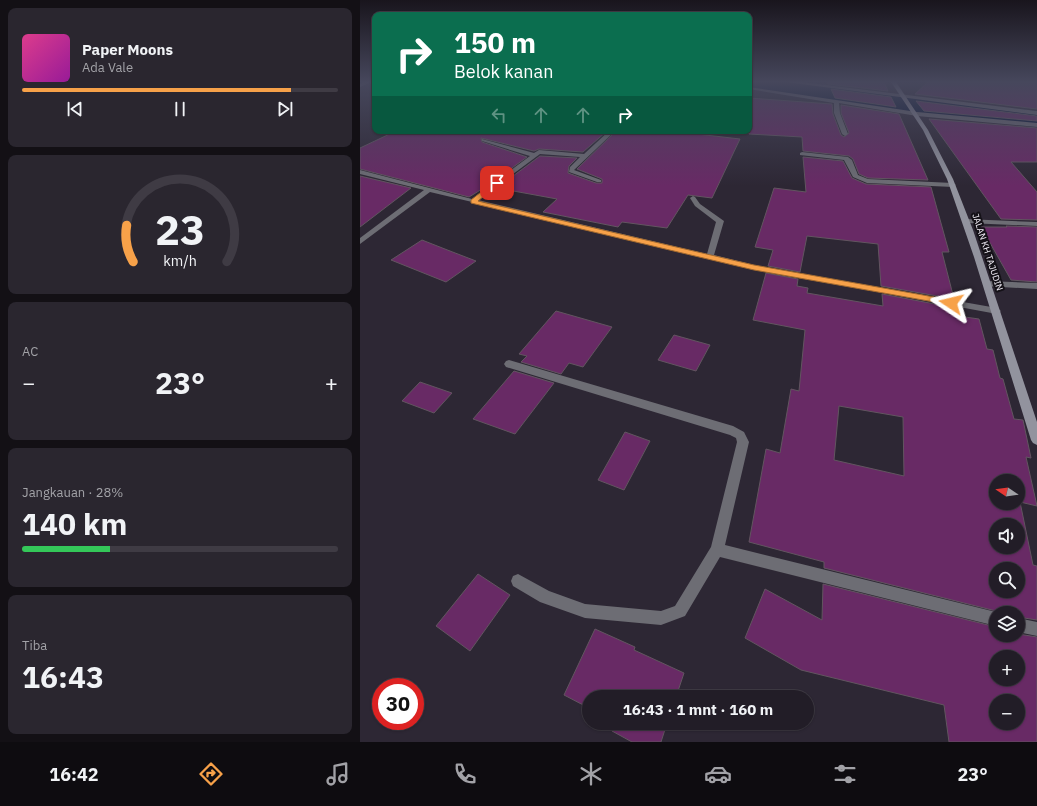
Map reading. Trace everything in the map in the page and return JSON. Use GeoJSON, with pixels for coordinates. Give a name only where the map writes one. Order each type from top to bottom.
{"type":"FeatureCollection","features":[{"type":"Feature","properties":{"kind":"street"},"geometry":{"type":"LineString","coordinates":[[838,117],[845,134]]}},
{"type":"Feature","properties":{"kind":"street","name":"JALAN KH TAJUDIN"},"geometry":{"type":"LineString","coordinates":[[917,117],[947,170],[968,222],[1037,440]]}},
{"type":"Feature","properties":{"kind":"street"},"geometry":{"type":"LineString","coordinates":[[984,117],[1037,125]]}},
{"type":"Feature","properties":{"kind":"street"},"geometry":{"type":"LineString","coordinates":[[599,181],[571,171],[572,168],[609,134]]}},
{"type":"Feature","properties":{"kind":"street"},"geometry":{"type":"LineString","coordinates":[[484,140],[533,155]]}},
{"type":"Feature","properties":{"kind":"street"},"geometry":{"type":"LineString","coordinates":[[473,201],[533,155],[541,152],[585,156]]}},
{"type":"Feature","properties":{"kind":"street"},"geometry":{"type":"LineString","coordinates":[[802,154],[846,158],[855,176],[867,181],[953,185]]}},
{"type":"Feature","properties":{"kind":"street"},"geometry":{"type":"LineString","coordinates":[[360,172],[473,201],[754,267],[997,311]]}},
{"type":"Feature","properties":{"kind":"street"},"geometry":{"type":"LineString","coordinates":[[360,242],[430,189]]}},
{"type":"Feature","properties":{"kind":"street"},"geometry":{"type":"LineString","coordinates":[[693,198],[697,204],[720,221],[710,257]]}},
{"type":"Feature","properties":{"kind":"street"},"geometry":{"type":"LineString","coordinates":[[968,222],[1037,224]]}},
{"type":"Feature","properties":{"kind":"street"},"geometry":{"type":"LineString","coordinates":[[987,284],[1037,286]]}},
{"type":"Feature","properties":{"kind":"street"},"geometry":{"type":"LineString","coordinates":[[509,364],[733,431],[740,435],[743,442],[718,550],[680,611],[661,618],[585,611],[545,597],[518,581]]}},
{"type":"Feature","properties":{"kind":"street"},"geometry":{"type":"LineString","coordinates":[[718,550],[989,617]]}},
{"type":"Feature","properties":{"kind":"street"},"geometry":{"type":"LineString","coordinates":[[1025,626],[1037,629]]}},
{"type":"Feature","properties":{"kind":"building"},"geometry":{"type":"Polygon","coordinates":[[[752,117],[834,117],[841,135],[844,137],[849,133],[842,117],[900,117],[928,180],[868,178],[859,174],[853,159],[849,156],[803,151],[802,137],[749,134],[752,134],[752,117]]]}},
{"type":"Feature","properties":{"kind":"building"},"geometry":{"type":"Polygon","coordinates":[[[988,117],[1037,117],[1037,121],[988,117]]]}},
{"type":"Feature","properties":{"kind":"building"},"geometry":{"type":"Polygon","coordinates":[[[929,119],[1037,128],[1037,162],[1011,162],[1037,192],[1037,220],[1001,219],[929,119]]]}},
{"type":"Feature","properties":{"kind":"building"},"geometry":{"type":"Polygon","coordinates":[[[390,134],[604,134],[583,152],[539,149],[534,151],[481,138],[482,142],[527,157],[469,197],[360,169],[360,148],[390,134]]]}},
{"type":"Feature","properties":{"kind":"building"},"geometry":{"type":"Polygon","coordinates":[[[613,134],[697,134],[740,139],[712,198],[688,195],[667,228],[622,222],[618,227],[543,212],[557,199],[497,188],[540,156],[577,158],[569,166],[568,173],[596,183],[602,183],[602,179],[577,169],[613,134]]]}},
{"type":"Feature","properties":{"kind":"building"},"geometry":{"type":"Polygon","coordinates":[[[803,157],[843,161],[852,178],[866,184],[931,187],[949,252],[942,252],[954,299],[881,286],[878,244],[807,236],[800,272],[768,266],[773,250],[755,247],[774,188],[806,192],[803,157]]]}},
{"type":"Feature","properties":{"kind":"building"},"geometry":{"type":"Polygon","coordinates":[[[360,176],[411,188],[360,227],[360,176]]]}},
{"type":"Feature","properties":{"kind":"building"},"geometry":{"type":"Polygon","coordinates":[[[1006,226],[1037,227],[1037,282],[1011,280],[981,227],[1007,227],[1006,226]]]}},
{"type":"Feature","properties":{"kind":"building"},"geometry":{"type":"Polygon","coordinates":[[[422,240],[476,261],[446,282],[391,260],[422,240]]]}},
{"type":"Feature","properties":{"kind":"building"},"geometry":{"type":"Polygon","coordinates":[[[766,273],[798,279],[797,286],[808,288],[807,293],[883,306],[882,294],[956,308],[958,316],[979,319],[987,349],[993,350],[1000,378],[1003,379],[1014,419],[1023,420],[1031,458],[1026,457],[1037,506],[1025,503],[1025,474],[989,474],[989,510],[1022,510],[1023,518],[989,518],[989,554],[1025,554],[1025,526],[1033,565],[1037,566],[1037,620],[1025,618],[1025,606],[989,606],[989,609],[824,568],[824,562],[749,542],[766,449],[780,453],[791,389],[799,391],[805,330],[753,320],[766,273]],[[839,406],[834,460],[904,476],[903,417],[839,406]]]}},
{"type":"Feature","properties":{"kind":"building"},"geometry":{"type":"Polygon","coordinates":[[[556,311],[612,327],[583,367],[569,363],[561,374],[521,362],[527,356],[519,354],[556,311]]]}},
{"type":"Feature","properties":{"kind":"building"},"geometry":{"type":"Polygon","coordinates":[[[674,335],[710,345],[696,371],[658,360],[674,335]]]}},
{"type":"Feature","properties":{"kind":"building"},"geometry":{"type":"Polygon","coordinates":[[[514,371],[554,383],[515,434],[473,419],[514,371]]]}},
{"type":"Feature","properties":{"kind":"building"},"geometry":{"type":"Polygon","coordinates":[[[420,382],[452,393],[434,413],[402,401],[420,382]]]}},
{"type":"Feature","properties":{"kind":"building"},"geometry":{"type":"Polygon","coordinates":[[[625,432],[650,441],[624,490],[598,480],[625,432]]]}},
{"type":"Feature","properties":{"kind":"building"},"geometry":{"type":"Polygon","coordinates":[[[478,574],[510,595],[470,651],[436,626],[478,574]]]}},
{"type":"Feature","properties":{"kind":"building"},"geometry":{"type":"Polygon","coordinates":[[[823,584],[989,625],[989,642],[1025,642],[1025,635],[1037,637],[1037,742],[949,742],[944,705],[801,670],[745,638],[765,589],[822,620],[823,584]]]}},
{"type":"Feature","properties":{"kind":"building"},"geometry":{"type":"Polygon","coordinates":[[[595,629],[635,647],[634,650],[684,673],[678,690],[582,690],[582,704],[564,695],[595,629]]]}},
{"type":"Feature","properties":{"kind":"building"},"geometry":{"type":"Polygon","coordinates":[[[665,730],[661,742],[632,742],[612,731],[665,730]]]}},
{"type":"Feature","properties":{"kind":"waterway"},"geometry":{"type":"LineString","coordinates":[[1014,117],[1037,119]]}},
{"type":"Feature","properties":{"kind":"route"},"geometry":{"type":"LineString","coordinates":[[497,183],[473,201],[754,267],[951,303]]}}]}
